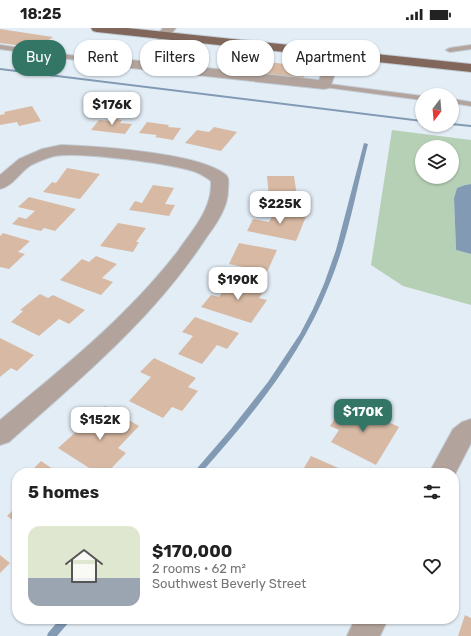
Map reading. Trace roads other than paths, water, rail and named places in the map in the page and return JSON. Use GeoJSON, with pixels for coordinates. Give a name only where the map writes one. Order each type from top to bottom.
{"type":"FeatureCollection","features":[{"type":"Feature","properties":{"kind":"main road"},"geometry":{"type":"LineString","coordinates":[[97,28],[159,32],[282,47]]}},
{"type":"Feature","properties":{"kind":"main road"},"geometry":{"type":"LineString","coordinates":[[434,49],[471,52]]}},
{"type":"Feature","properties":{"kind":"main road"},"geometry":{"type":"LineString","coordinates":[[380,59],[471,68]]}},
{"type":"Feature","properties":{"kind":"street"},"geometry":{"type":"LineString","coordinates":[[132,64],[324,85],[327,76]]}},
{"type":"Feature","properties":{"kind":"street"},"geometry":{"type":"LineString","coordinates":[[0,184],[25,162],[48,152],[69,150],[94,151],[171,161],[204,169],[220,179],[218,200],[203,228],[176,268],[152,297],[114,337],[0,435]]}},
{"type":"Feature","properties":{"kind":"street"},"geometry":{"type":"LineString","coordinates":[[445,468],[462,436],[471,429]]}},
{"type":"Feature","properties":{"kind":"street"},"geometry":{"type":"LineString","coordinates":[[362,636],[369,624]]}},
{"type":"Feature","properties":{"kind":"lane"},"geometry":{"type":"LineString","coordinates":[[0,47],[74,58]]}},
{"type":"Feature","properties":{"kind":"lane"},"geometry":{"type":"LineString","coordinates":[[450,50],[471,47]]}},
{"type":"Feature","properties":{"kind":"lane"},"geometry":{"type":"LineString","coordinates":[[324,85],[415,97]]}},
{"type":"Feature","properties":{"kind":"lane"},"geometry":{"type":"LineString","coordinates":[[459,102],[471,104]]}},
{"type":"Feature","properties":{"kind":"water"},"geometry":{"type":"Polygon","coordinates":[[[471,184],[471,254],[456,250],[454,198],[457,188],[471,184]]]}},
{"type":"Feature","properties":{"kind":"waterway"},"geometry":{"type":"LineString","coordinates":[[0,69],[415,120]]}},
{"type":"Feature","properties":{"kind":"waterway"},"geometry":{"type":"LineString","coordinates":[[459,125],[471,126]]}},
{"type":"Feature","properties":{"kind":"waterway"},"geometry":{"type":"LineString","coordinates":[[201,468],[234,431],[270,384],[287,359],[316,309],[333,267],[366,144]]}},
{"type":"Feature","properties":{"kind":"waterway"},"geometry":{"type":"LineString","coordinates":[[51,636],[62,624]]}}]}
